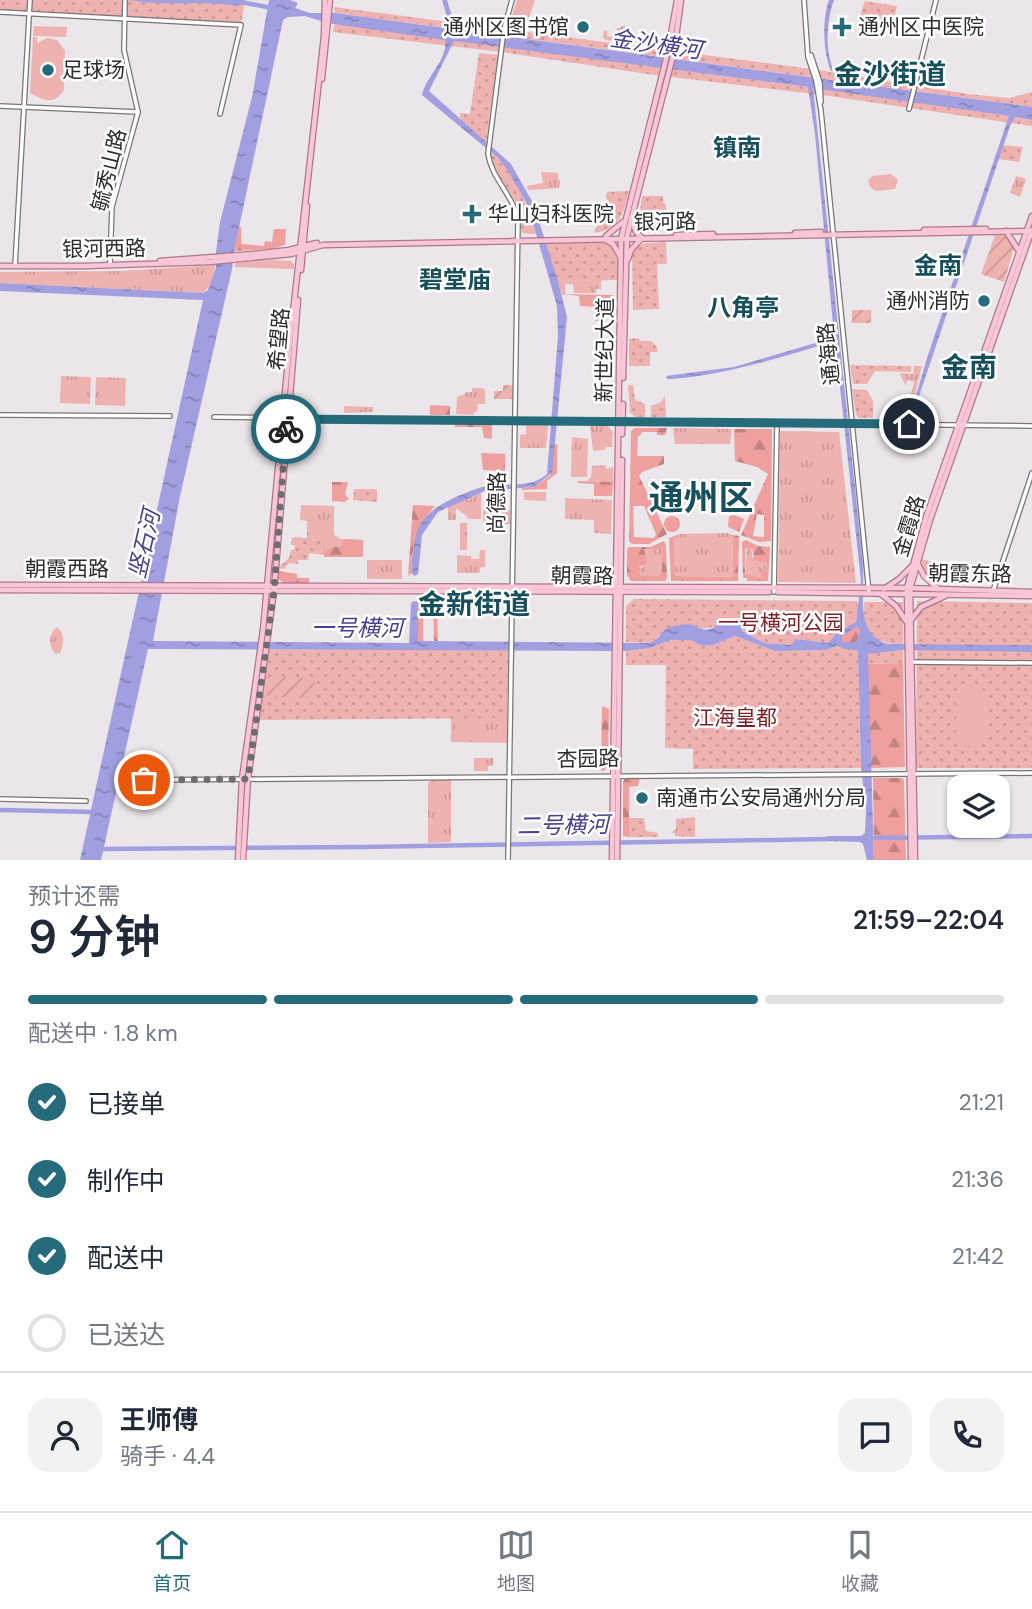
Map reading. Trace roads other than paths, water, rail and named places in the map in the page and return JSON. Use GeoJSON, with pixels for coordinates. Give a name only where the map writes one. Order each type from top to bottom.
{"type":"FeatureCollection","features":[{"type":"Feature","properties":{"kind":"main road","name":"希望路"},"geometry":{"type":"LineString","coordinates":[[245,779],[267,651],[267,588],[326,31],[327,0]]}},
{"type":"Feature","properties":{"kind":"main road","name":"新世纪大道"},"geometry":{"type":"LineString","coordinates":[[615,860],[624,237],[671,52],[679,0]]}},
{"type":"Feature","properties":{"kind":"main road","name":"金霞路"},"geometry":{"type":"LineString","coordinates":[[913,860],[909,591],[926,517],[1030,230],[1032,216]]}},
{"type":"Feature","properties":{"kind":"main road"},"geometry":{"type":"LineString","coordinates":[[628,218],[641,237],[624,261],[606,238],[628,218]]}},
{"type":"Feature","properties":{"kind":"main road","name":"银河路"},"geometry":{"type":"LineString","coordinates":[[302,248],[323,245],[519,239],[1030,230]]}},
{"type":"Feature","properties":{"kind":"main road","name":"银河路"},"geometry":{"type":"LineString","coordinates":[[833,233],[1030,230]]}},
{"type":"Feature","properties":{"kind":"main road","name":"金霞路"},"geometry":{"type":"LineString","coordinates":[[960,425],[1019,252],[1030,230]]}},
{"type":"Feature","properties":{"kind":"main road"},"geometry":{"type":"LineString","coordinates":[[1006,231],[1019,252]]}},
{"type":"Feature","properties":{"kind":"main road","name":"银河西路"},"geometry":{"type":"LineString","coordinates":[[0,264],[110,264],[209,259],[302,248]]}},
{"type":"Feature","properties":{"kind":"main road","name":"希望路"},"geometry":{"type":"LineString","coordinates":[[243,860],[241,845],[245,779],[260,651],[265,642],[274,589],[285,419]]}},
{"type":"Feature","properties":{"kind":"main road"},"geometry":{"type":"LineString","coordinates":[[939,589],[915,564],[882,591],[908,622],[921,607],[950,594]]}},
{"type":"Feature","properties":{"kind":"main road","name":"朝霞西路"},"geometry":{"type":"LineString","coordinates":[[0,587],[169,588]]}},
{"type":"Feature","properties":{"kind":"main road","name":"朝霞路"},"geometry":{"type":"LineString","coordinates":[[169,588],[909,591]]}},
{"type":"Feature","properties":{"kind":"main road","name":"朝霞东路"},"geometry":{"type":"LineString","coordinates":[[909,591],[939,589],[992,593]]}},
{"type":"Feature","properties":{"kind":"main road","name":"朝霞东路"},"geometry":{"type":"LineString","coordinates":[[909,591],[1032,594]]}},
{"type":"Feature","properties":{"kind":"main road","name":"希望路"},"geometry":{"type":"LineString","coordinates":[[238,860],[241,852]]}},
{"type":"Feature","properties":{"kind":"street"},"geometry":{"type":"LineString","coordinates":[[15,265],[30,0]]}},
{"type":"Feature","properties":{"kind":"street","name":"毓秀山路"},"geometry":{"type":"LineString","coordinates":[[110,264],[113,207],[138,112],[124,50],[125,0]]}},
{"type":"Feature","properties":{"kind":"street","name":"尚德路"},"geometry":{"type":"LineString","coordinates":[[508,860],[519,239],[516,208],[492,169],[488,154],[504,29],[512,0]]}},
{"type":"Feature","properties":{"kind":"street","name":"通海路"},"geometry":{"type":"LineString","coordinates":[[805,0],[808,57],[820,94],[867,591]]}},
{"type":"Feature","properties":{"kind":"street"},"geometry":{"type":"LineString","coordinates":[[909,108],[936,0]]}},
{"type":"Feature","properties":{"kind":"street"},"geometry":{"type":"LineString","coordinates":[[0,12],[241,25],[220,114]]}},
{"type":"Feature","properties":{"kind":"street"},"geometry":{"type":"LineString","coordinates":[[0,106],[138,112]]}},
{"type":"Feature","properties":{"kind":"street"},"geometry":{"type":"LineString","coordinates":[[0,415],[170,416]]}},
{"type":"Feature","properties":{"kind":"street"},"geometry":{"type":"LineString","coordinates":[[214,417],[1032,426]]}},
{"type":"Feature","properties":{"kind":"street"},"geometry":{"type":"LineString","coordinates":[[774,590],[776,423]]}},
{"type":"Feature","properties":{"kind":"street"},"geometry":{"type":"LineString","coordinates":[[992,593],[1032,473]]}},
{"type":"Feature","properties":{"kind":"street"},"geometry":{"type":"LineString","coordinates":[[909,662],[1032,663]]}},
{"type":"Feature","properties":{"kind":"street","name":"杏园路"},"geometry":{"type":"LineString","coordinates":[[144,780],[617,774],[1032,773]]}},
{"type":"Feature","properties":{"kind":"street"},"geometry":{"type":"LineString","coordinates":[[0,799],[86,801]]}},
{"type":"Feature","properties":{"kind":"water"},"geometry":{"type":"Polygon","coordinates":[[[129,0],[242,0],[239,6],[129,0]]]}},
{"type":"Feature","properties":{"kind":"water"},"geometry":{"type":"Polygon","coordinates":[[[269,0],[290,0],[298,3],[295,8],[310,13],[335,13],[445,28],[448,20],[442,0],[447,0],[453,29],[1032,107],[1032,120],[1015,117],[1010,126],[913,414],[911,412],[928,355],[1009,116],[813,88],[863,564],[866,622],[877,639],[888,644],[1032,645],[1032,652],[903,650],[868,654],[874,860],[867,860],[860,842],[825,839],[827,836],[861,836],[865,833],[858,650],[837,646],[826,650],[775,651],[735,636],[713,645],[703,646],[690,640],[671,640],[650,648],[626,651],[148,649],[101,860],[80,860],[203,300],[0,291],[0,283],[203,293],[208,290],[216,268],[220,222],[252,97],[269,0]],[[305,16],[283,20],[232,269],[180,496],[153,641],[409,643],[411,603],[414,601],[418,602],[418,641],[649,643],[673,626],[691,624],[707,629],[729,619],[740,622],[742,631],[764,643],[790,645],[797,639],[828,643],[838,632],[856,622],[861,581],[835,341],[733,369],[692,377],[667,379],[666,376],[734,367],[834,335],[808,87],[454,41],[429,91],[511,164],[533,203],[567,317],[552,473],[534,487],[485,491],[438,512],[422,535],[418,574],[415,576],[411,573],[416,535],[425,517],[433,510],[476,489],[529,483],[547,474],[558,336],[557,306],[528,206],[507,169],[498,158],[422,95],[443,54],[445,40],[327,23],[305,16]],[[856,627],[842,636],[842,642],[857,642],[860,630],[856,627]]]}},
{"type":"Feature","properties":{"kind":"water"},"geometry":{"type":"Polygon","coordinates":[[[829,0],[834,0],[829,17],[828,36],[829,55],[834,71],[831,71],[828,63],[825,45],[824,26],[829,0]]]}},
{"type":"Feature","properties":{"kind":"waterway"},"geometry":{"type":"LineString","coordinates":[[236,1],[272,8]]}},
{"type":"Feature","properties":{"kind":"waterway"},"geometry":{"type":"LineString","coordinates":[[0,810],[94,812]]}},
{"type":"Feature","properties":{"kind":"waterway","name":"二号横河"},"geometry":{"type":"LineString","coordinates":[[869,838],[1032,836]]}},
{"type":"Feature","properties":{"kind":"waterway","name":"二号横河"},"geometry":{"type":"LineString","coordinates":[[99,849],[828,839]]}},
{"type":"Feature","properties":{"kind":"place","name":"通州区图书馆"},"geometry":{"type":"Point","coordinates":[583,27]}},
{"type":"Feature","properties":{"kind":"place","name":"通州区中医院"},"geometry":{"type":"Point","coordinates":[842,27]}},
{"type":"Feature","properties":{"kind":"place","name":"足球场"},"geometry":{"type":"Point","coordinates":[48,70]}},
{"type":"Feature","properties":{"kind":"place","name":"华山妇科医院"},"geometry":{"type":"Point","coordinates":[472,214]}},
{"type":"Feature","properties":{"kind":"place","name":"通州消防"},"geometry":{"type":"Point","coordinates":[984,301]}},
{"type":"Feature","properties":{"kind":"place","name":"南通市公安局通州分局"},"geometry":{"type":"Point","coordinates":[642,798]}},
{"type":"Feature","properties":{"kind":"district","name":"金沙街道"},"geometry":{"type":"Point","coordinates":[890,74]}},
{"type":"Feature","properties":{"kind":"district","name":"镇南"},"geometry":{"type":"Point","coordinates":[737,148]}},
{"type":"Feature","properties":{"kind":"district","name":"金南"},"geometry":{"type":"Point","coordinates":[938,266]}},
{"type":"Feature","properties":{"kind":"district","name":"碧堂庙"},"geometry":{"type":"Point","coordinates":[455,280]}},
{"type":"Feature","properties":{"kind":"district","name":"八角亭"},"geometry":{"type":"Point","coordinates":[743,308]}},
{"type":"Feature","properties":{"kind":"district","name":"金南"},"geometry":{"type":"Point","coordinates":[969,367]}},
{"type":"Feature","properties":{"kind":"district","name":"通州区"},"geometry":{"type":"Point","coordinates":[701,498]}},
{"type":"Feature","properties":{"kind":"district","name":"金新街道"},"geometry":{"type":"Point","coordinates":[474,604]}},
{"type":"Feature","properties":{"kind":"water label","name":"金沙横河"},"geometry":{"type":"Point","coordinates":[656,44]}},
{"type":"Feature","properties":{"kind":"water label","name":"竖石河"},"geometry":{"type":"Point","coordinates":[144,544]}},
{"type":"Feature","properties":{"kind":"water label","name":"一号横河"},"geometry":{"type":"Point","coordinates":[357,628]}},
{"type":"Feature","properties":{"kind":"park label","name":"一号横河公园"},"geometry":{"type":"Point","coordinates":[781,623]}},
{"type":"Feature","properties":{"kind":"park label","name":"江海皇都"},"geometry":{"type":"Point","coordinates":[735,718]}}]}
